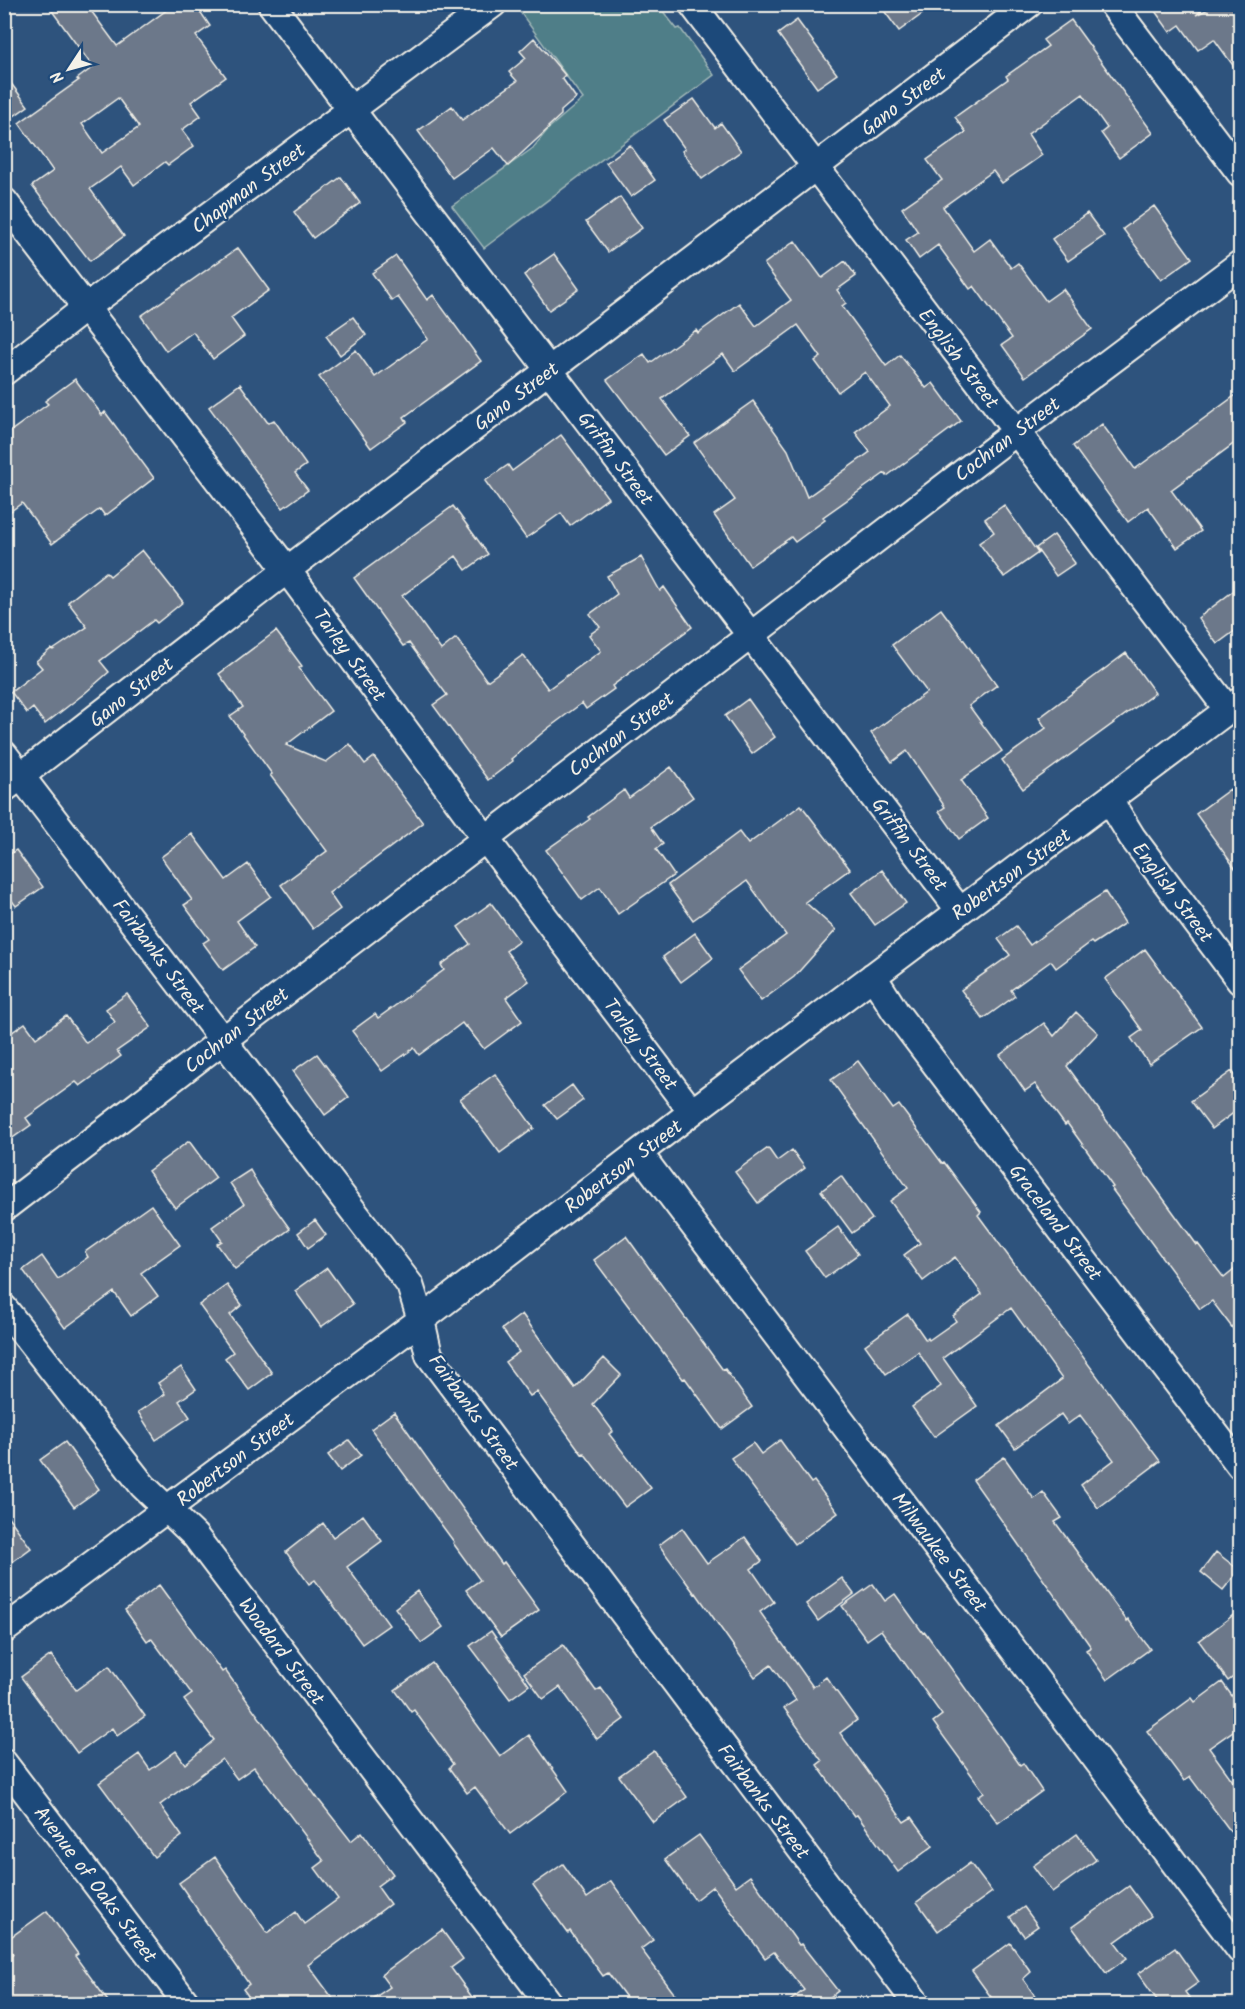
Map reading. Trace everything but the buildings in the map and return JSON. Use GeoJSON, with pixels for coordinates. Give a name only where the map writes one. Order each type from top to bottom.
{"type":"FeatureCollection","features":[{"type":"Feature","properties":{"kind":"street","name":"Griffin Street"},"geometry":{"type":"LineString","coordinates":[[271,4],[960,911]]}},
{"type":"Feature","properties":{"kind":"street","name":"Chapman Street"},"geometry":{"type":"LineString","coordinates":[[4,372],[87,307],[493,4]]}},
{"type":"Feature","properties":{"kind":"street","name":"English Street"},"geometry":{"type":"LineString","coordinates":[[692,4],[1016,432],[1234,705]]}},
{"type":"Feature","properties":{"kind":"street","name":"Gano Street"},"geometry":{"type":"LineString","coordinates":[[13,783],[287,570],[1029,4]]}},
{"type":"Feature","properties":{"kind":"street"},"geometry":{"type":"LineString","coordinates":[[1112,4],[1240,173]]}},
{"type":"Feature","properties":{"kind":"street","name":"Tarley Street"},"geometry":{"type":"LineString","coordinates":[[4,201],[287,570],[485,838],[692,1112]]}},
{"type":"Feature","properties":{"kind":"street","name":"Cochran Street"},"geometry":{"type":"LineString","coordinates":[[4,1208],[1016,432],[1240,264]]}},
{"type":"Feature","properties":{"kind":"street","name":"Robertson Street"},"geometry":{"type":"LineString","coordinates":[[4,1630],[421,1320],[692,1112],[1110,801],[1234,705]]}},
{"type":"Feature","properties":{"kind":"street","name":"Fairbanks Street"},"geometry":{"type":"LineString","coordinates":[[4,754],[13,783],[224,1040],[410,1285],[429,1355],[917,2004]]}},
{"type":"Feature","properties":{"kind":"street","name":"English Street"},"geometry":{"type":"LineString","coordinates":[[1110,801],[1132,837],[1240,981]]}},
{"type":"Feature","properties":{"kind":"street","name":"Graceland Street"},"geometry":{"type":"LineString","coordinates":[[873,976],[895,1011],[1240,1466]]}},
{"type":"Feature","properties":{"kind":"street","name":"Milwaukee Street"},"geometry":{"type":"LineString","coordinates":[[639,1153],[1240,1950]]}},
{"type":"Feature","properties":{"kind":"street","name":"Woodard Street"},"geometry":{"type":"LineString","coordinates":[[4,1308],[143,1486],[195,1536],[549,2004]]}},
{"type":"Feature","properties":{"kind":"street","name":"Avenue of Oaks Street"},"geometry":{"type":"LineString","coordinates":[[4,1763],[187,2004]]}},
{"type":"Feature","properties":{"kind":"green space"},"geometry":{"type":"Polygon","coordinates":[[[530,5],[658,5],[677,29],[680,28],[714,75],[484,248],[452,206],[533,148],[549,128],[583,99],[520,12],[530,5]]]}}]}
